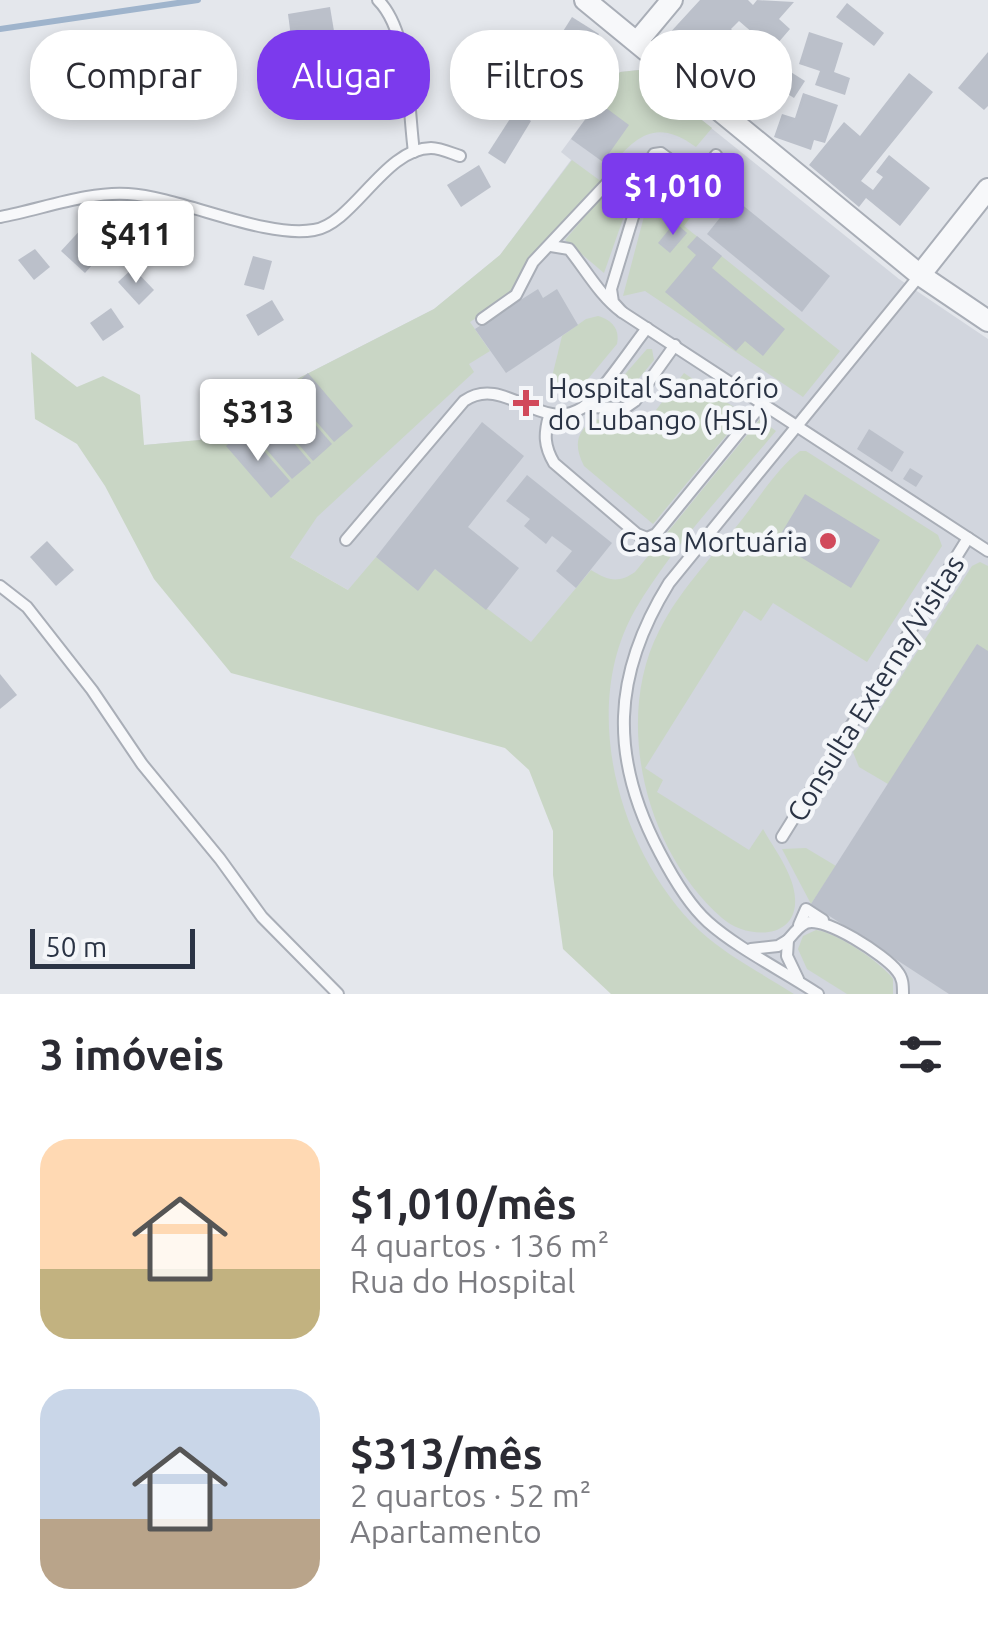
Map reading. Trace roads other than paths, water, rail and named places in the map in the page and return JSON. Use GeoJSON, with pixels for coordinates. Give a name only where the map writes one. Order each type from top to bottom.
{"type":"FeatureCollection","features":[{"type":"Feature","properties":{"kind":"street"},"geometry":{"type":"LineString","coordinates":[[585,0],[920,275],[988,321]]}},
{"type":"Feature","properties":{"kind":"street"},"geometry":{"type":"LineString","coordinates":[[637,42],[672,0]]}},
{"type":"Feature","properties":{"kind":"street"},"geometry":{"type":"LineString","coordinates":[[920,275],[988,189]]}},
{"type":"Feature","properties":{"kind":"lane"},"geometry":{"type":"LineString","coordinates":[[378,0],[400,39],[414,152]]}},
{"type":"Feature","properties":{"kind":"lane"},"geometry":{"type":"LineString","coordinates":[[0,217],[127,194],[288,231],[318,230],[344,212],[380,174],[414,152],[431,148],[460,156]]}},
{"type":"Feature","properties":{"kind":"lane"},"geometry":{"type":"LineString","coordinates":[[622,312],[612,302],[611,288],[654,154],[661,152],[692,176],[701,174],[716,155]]}},
{"type":"Feature","properties":{"kind":"lane"},"geometry":{"type":"LineString","coordinates":[[482,319],[516,295],[526,272],[611,179],[622,177],[641,190]]}},
{"type":"Feature","properties":{"kind":"lane"},"geometry":{"type":"LineString","coordinates":[[551,246],[569,248],[606,300],[622,312],[988,550]]}},
{"type":"Feature","properties":{"kind":"lane"},"geometry":{"type":"LineString","coordinates":[[818,994],[707,921],[672,874],[640,816],[629,776],[625,706],[636,647],[662,595],[920,275]]}},
{"type":"Feature","properties":{"kind":"lane"},"geometry":{"type":"LineString","coordinates":[[584,407],[647,328]]}},
{"type":"Feature","properties":{"kind":"lane"},"geometry":{"type":"LineString","coordinates":[[346,540],[473,395],[502,395],[549,416],[584,407],[625,408],[635,401],[675,346]]}},
{"type":"Feature","properties":{"kind":"lane"},"geometry":{"type":"LineString","coordinates":[[549,416],[546,449],[554,462],[636,534],[647,538],[656,534],[764,404]]}},
{"type":"Feature","properties":{"kind":"lane","name":"Consulta Externa/Visitas"},"geometry":{"type":"LineString","coordinates":[[782,837],[968,538]]}},
{"type":"Feature","properties":{"kind":"lane"},"geometry":{"type":"LineString","coordinates":[[0,586],[27,608],[49,635],[142,764],[262,917],[338,994]]}},
{"type":"Feature","properties":{"kind":"lane"},"geometry":{"type":"LineString","coordinates":[[749,949],[778,946],[806,922],[818,921],[890,963],[901,975],[903,994]]}},
{"type":"Feature","properties":{"kind":"lane"},"geometry":{"type":"LineString","coordinates":[[792,935],[787,956],[800,982]]}},
{"type":"Feature","properties":{"kind":"waterway"},"geometry":{"type":"LineString","coordinates":[[0,29],[198,0]]}},
{"type":"Feature","properties":{"kind":"place","name":"Hospital Sanatório do Lubango (HSL)"},"geometry":{"type":"Point","coordinates":[526,403]}},
{"type":"Feature","properties":{"kind":"place","name":"Casa Mortuária"},"geometry":{"type":"Point","coordinates":[828,541]}}]}
